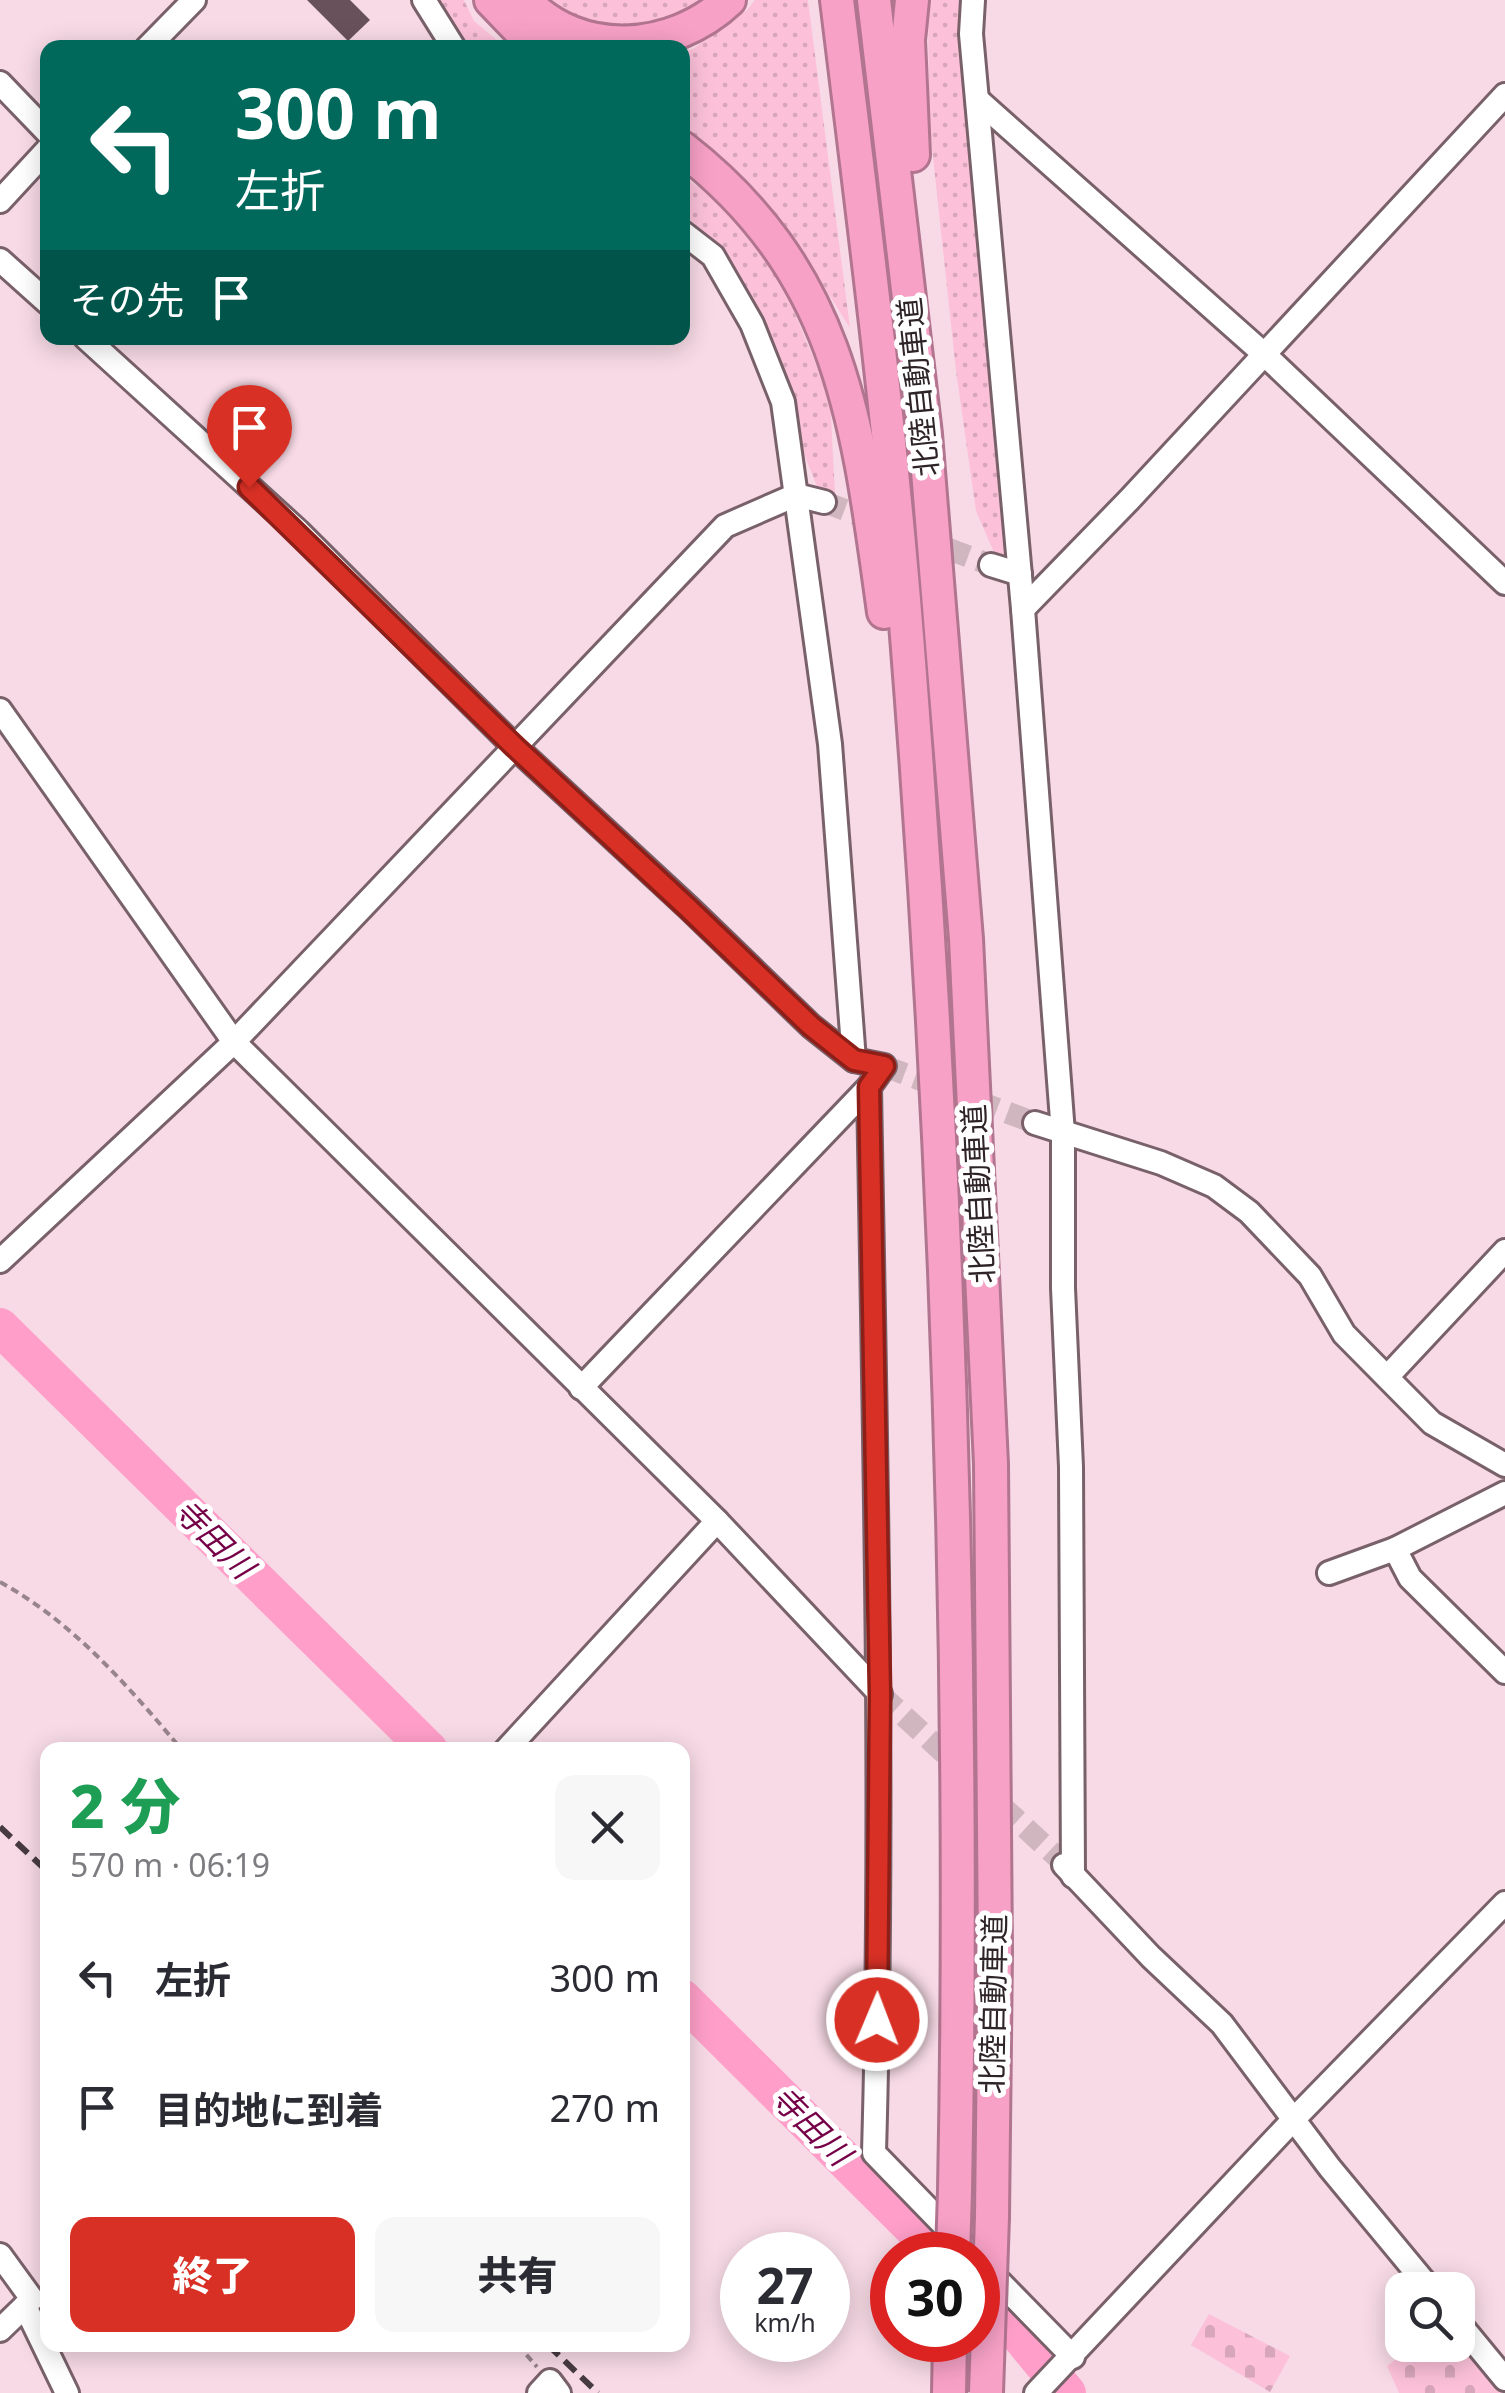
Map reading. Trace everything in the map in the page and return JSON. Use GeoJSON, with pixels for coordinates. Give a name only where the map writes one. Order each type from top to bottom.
{"type":"FeatureCollection","features":[{"type":"Feature","properties":{"kind":"highway"},"geometry":{"type":"LineString","coordinates":[[491,0],[528,40]]}},
{"type":"Feature","properties":{"kind":"highway"},"geometry":{"type":"LineString","coordinates":[[524,0],[560,27],[599,40]]}},
{"type":"Feature","properties":{"kind":"highway"},"geometry":{"type":"LineString","coordinates":[[654,40],[693,26],[729,0]]}},
{"type":"Feature","properties":{"kind":"highway","name":"北陸自動車道"},"geometry":{"type":"LineString","coordinates":[[837,0],[888,437],[929,948],[953,1459],[960,1951],[953,2232]]}},
{"type":"Feature","properties":{"kind":"highway","name":"北陸自動車道"},"geometry":{"type":"LineString","coordinates":[[874,0],[908,282],[945,654],[966,938],[991,1464],[995,1894],[986,2393]]}},
{"type":"Feature","properties":{"kind":"highway"},"geometry":{"type":"LineString","coordinates":[[912,0],[908,40],[914,188],[945,578],[945,654]]}},
{"type":"Feature","properties":{"kind":"highway"},"geometry":{"type":"LineString","coordinates":[[690,155],[738,196],[773,239],[811,300],[842,376],[868,500],[929,948]]}},
{"type":"Feature","properties":{"kind":"highway"},"geometry":{"type":"LineString","coordinates":[[948,2393],[949,2362]]}},
{"type":"Feature","properties":{"kind":"street"},"geometry":{"type":"LineString","coordinates":[[155,40],[194,0]]}},
{"type":"Feature","properties":{"kind":"street"},"geometry":{"type":"LineString","coordinates":[[424,0],[449,40]]}},
{"type":"Feature","properties":{"kind":"street"},"geometry":{"type":"LineString","coordinates":[[973,0],[971,34],[1023,609],[1062,1133],[1071,1467],[1066,1867],[1222,2024],[1293,2120],[1416,2272]]}},
{"type":"Feature","properties":{"kind":"street"},"geometry":{"type":"LineString","coordinates":[[0,83],[40,125]]}},
{"type":"Feature","properties":{"kind":"street"},"geometry":{"type":"LineString","coordinates":[[1023,609],[1505,95]]}},
{"type":"Feature","properties":{"kind":"street"},"geometry":{"type":"LineString","coordinates":[[979,101],[1264,354],[1505,583]]}},
{"type":"Feature","properties":{"kind":"street"},"geometry":{"type":"LineString","coordinates":[[0,200],[40,158]]}},
{"type":"Feature","properties":{"kind":"street"},"geometry":{"type":"LineString","coordinates":[[690,238],[713,256],[752,324],[782,402],[830,744],[854,1060]]}},
{"type":"Feature","properties":{"kind":"street"},"geometry":{"type":"LineString","coordinates":[[0,260],[40,296]]}},
{"type":"Feature","properties":{"kind":"street"},"geometry":{"type":"LineString","coordinates":[[94,345],[298,531],[514,746],[811,1026],[854,1060],[884,1066],[869,1087],[581,1388]]}},
{"type":"Feature","properties":{"kind":"street"},"geometry":{"type":"LineString","coordinates":[[0,1262],[234,1042],[725,526],[796,495],[824,502]]}},
{"type":"Feature","properties":{"kind":"street"},"geometry":{"type":"LineString","coordinates":[[991,565],[1020,574]]}},
{"type":"Feature","properties":{"kind":"street"},"geometry":{"type":"LineString","coordinates":[[0,710],[234,1042],[717,1521],[880,1694]]}},
{"type":"Feature","properties":{"kind":"street"},"geometry":{"type":"LineString","coordinates":[[869,1087],[881,1867],[874,2153],[951,2232]]}},
{"type":"Feature","properties":{"kind":"street"},"geometry":{"type":"LineString","coordinates":[[1035,1122],[1161,1163],[1214,1186],[1237,1203],[1310,1276],[1344,1334],[1432,1423],[1505,1465]]}},
{"type":"Feature","properties":{"kind":"street"},"geometry":{"type":"LineString","coordinates":[[1388,1376],[1505,1251]]}},
{"type":"Feature","properties":{"kind":"street"},"geometry":{"type":"LineString","coordinates":[[1329,1573],[1394,1549],[1505,1493]]}},
{"type":"Feature","properties":{"kind":"street"},"geometry":{"type":"LineString","coordinates":[[513,1742],[717,1521]]}},
{"type":"Feature","properties":{"kind":"street"},"geometry":{"type":"LineString","coordinates":[[1394,1549],[1410,1578],[1505,1672]]}},
{"type":"Feature","properties":{"kind":"street"},"geometry":{"type":"LineString","coordinates":[[1036,2393],[1293,2120],[1505,1903]]}},
{"type":"Feature","properties":{"kind":"street"},"geometry":{"type":"LineString","coordinates":[[0,2256],[35,2297],[0,2330]]}},
{"type":"Feature","properties":{"kind":"street"},"geometry":{"type":"LineString","coordinates":[[1000,2283],[1073,2358]]}},
{"type":"Feature","properties":{"kind":"street"},"geometry":{"type":"LineString","coordinates":[[1475,2343],[1505,2379]]}},
{"type":"Feature","properties":{"kind":"street"},"geometry":{"type":"LineString","coordinates":[[53,2352],[67,2393]]}},
{"type":"Feature","properties":{"kind":"path"},"geometry":{"type":"LineString","coordinates":[[0,1582],[24,1595],[113,1669],[175,1742]]}},
{"type":"Feature","properties":{"kind":"path"},"geometry":{"type":"LineString","coordinates":[[523,2352],[550,2389]]}},
{"type":"Feature","properties":{"kind":"green space"},"geometry":{"type":"Polygon","coordinates":[[[434,0],[464,0],[474,21],[497,40],[456,40],[434,0]]]}},
{"type":"Feature","properties":{"kind":"green space"},"geometry":{"type":"Polygon","coordinates":[[[540,0],[715,0],[705,9],[624,30],[575,23],[540,0]]]}},
{"type":"Feature","properties":{"kind":"green space"},"geometry":{"type":"Polygon","coordinates":[[[755,0],[808,0],[850,328],[802,252],[744,186],[690,142],[690,50],[747,10],[755,0]]]}},
{"type":"Feature","properties":{"kind":"green space"},"geometry":{"type":"Polygon","coordinates":[[[928,0],[960,0],[959,38],[972,120],[1013,555],[996,557],[976,511],[956,371],[929,120],[928,0]]]}},
{"type":"Feature","properties":{"kind":"green space"},"geometry":{"type":"Polygon","coordinates":[[[690,181],[726,208],[757,242],[783,285],[830,398],[835,494],[818,489],[771,343],[723,257],[690,219],[690,181]]]}},
{"type":"Feature","properties":{"kind":"green space"},"geometry":{"type":"Polygon","coordinates":[[[1209,2314],[1290,2356],[1270,2392],[1191,2345],[1209,2314]]]}},
{"type":"Feature","properties":{"kind":"green space"},"geometry":{"type":"Polygon","coordinates":[[[1475,2351],[1505,2387],[1505,2393],[1399,2393],[1387,2366],[1392,2362],[1475,2362],[1475,2351]]]}},
{"type":"Feature","properties":{"kind":"building"},"geometry":{"type":"Polygon","coordinates":[[[307,0],[350,0],[370,20],[347,40],[307,0]]]}},
{"type":"Feature","properties":{"kind":"waterway","name":"寺田川"},"geometry":{"type":"LineString","coordinates":[[0,1327],[421,1742]]}},
{"type":"Feature","properties":{"kind":"waterway","name":"寺田川"},"geometry":{"type":"LineString","coordinates":[[690,2006],[917,2232]]}},
{"type":"Feature","properties":{"kind":"waterway","name":"寺田川"},"geometry":{"type":"LineString","coordinates":[[1000,2316],[1067,2393]]}},
{"type":"Feature","properties":{"kind":"tunnel"},"geometry":{"type":"LineString","coordinates":[[824,502],[991,565]]}},
{"type":"Feature","properties":{"kind":"tunnel"},"geometry":{"type":"LineString","coordinates":[[884,1066],[1035,1123]]}},
{"type":"Feature","properties":{"kind":"tunnel"},"geometry":{"type":"LineString","coordinates":[[880,1694],[1058,1858]]}},
{"type":"Feature","properties":{"kind":"railway"},"geometry":{"type":"LineString","coordinates":[[0,1827],[40,1864]]}},
{"type":"Feature","properties":{"kind":"railway"},"geometry":{"type":"LineString","coordinates":[[555,2352],[598,2393]]}},
{"type":"Feature","properties":{"kind":"route"},"geometry":{"type":"LineString","coordinates":[[249,487],[514,746],[811,1026],[854,1060],[884,1066],[869,1087],[880,1694],[877,2020]]}}]}
